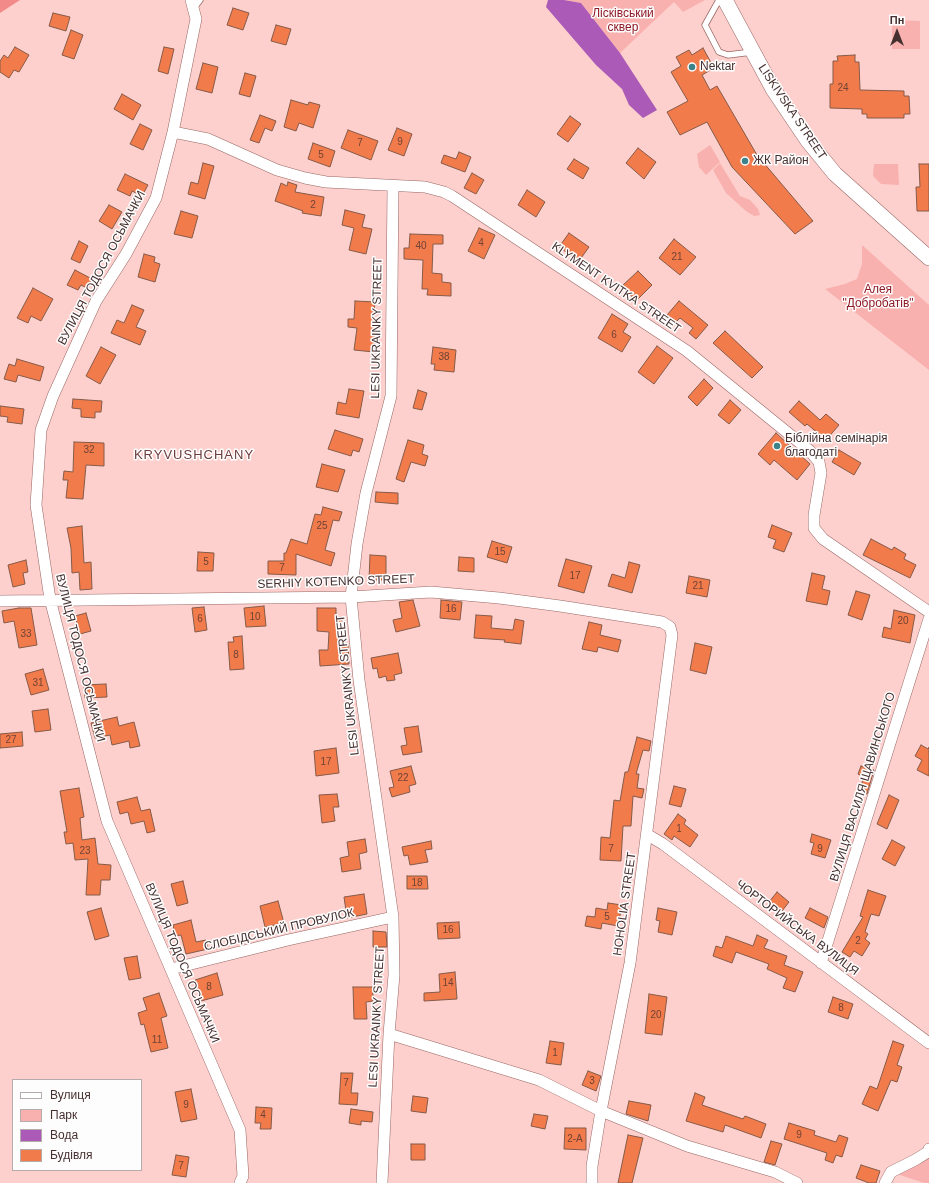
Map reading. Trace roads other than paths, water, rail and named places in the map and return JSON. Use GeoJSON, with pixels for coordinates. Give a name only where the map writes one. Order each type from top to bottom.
{"type":"FeatureCollection","features":[{"type":"Feature","properties":{"kind":"street","name":"LISKIVSKA STREET"},"geometry":{"type":"LineString","coordinates":[[726,0],[752,52],[773,89],[808,141],[835,174],[929,258]]}},
{"type":"Feature","properties":{"kind":"street","name":"ВУЛИЦЯ ТОДОСЯ ОСЬМАЧКИ"},"geometry":{"type":"LineString","coordinates":[[195,3],[196,19],[173,132],[156,198],[126,254],[96,301],[68,359],[41,430],[36,505],[50,599],[107,821],[240,1130],[243,1176],[240,1183]]}},
{"type":"Feature","properties":{"kind":"street","name":"KLYMENT KVITKA STREET"},"geometry":{"type":"LineString","coordinates":[[173,132],[208,139],[277,170],[305,178],[326,182],[425,187],[444,192],[452,196],[687,351],[810,451],[819,462],[822,473],[814,515],[814,528],[823,539],[929,612]]}},
{"type":"Feature","properties":{"kind":"street","name":"LESI UKRAINKY STREET"},"geometry":{"type":"LineString","coordinates":[[382,1183],[389,1034],[394,976],[393,917],[358,680],[351,597],[357,544],[366,493],[391,396],[393,186]]}},
{"type":"Feature","properties":{"kind":"street","name":"SERHIY KOTENKO STREET"},"geometry":{"type":"LineString","coordinates":[[0,601],[50,599],[351,597],[431,592],[498,598],[662,622],[670,627]]}},
{"type":"Feature","properties":{"kind":"street","name":"ВУЛИЦЯ ВАСИЛЯ ЩАВИНСЬКОГО"},"geometry":{"type":"LineString","coordinates":[[821,963],[929,619]]}},
{"type":"Feature","properties":{"kind":"street","name":"HOHOLIA STREET"},"geometry":{"type":"LineString","coordinates":[[592,1183],[592,1166],[601,1111],[629,973],[648,836],[672,635],[670,627]]}},
{"type":"Feature","properties":{"kind":"street","name":"ЧОРТОРИЙСЬКА ВУЛИЦЯ"},"geometry":{"type":"LineString","coordinates":[[648,836],[669,849],[929,1044]]}},
{"type":"Feature","properties":{"kind":"street","name":"СЛОБІДСЬКИЙ ПРОВУЛОК"},"geometry":{"type":"LineString","coordinates":[[171,969],[288,940],[393,917]]}},
{"type":"Feature","properties":{"kind":"street"},"geometry":{"type":"LineString","coordinates":[[389,1034],[539,1080],[601,1111],[687,1146],[775,1172],[798,1183]]}},
{"type":"Feature","properties":{"kind":"street"},"geometry":{"type":"LineString","coordinates":[[885,1183],[891,1172],[915,1160],[928,1152],[929,1149]]}},
{"type":"Feature","properties":{"kind":"lane"},"geometry":{"type":"LineString","coordinates":[[720,0],[705,25],[719,52],[728,55],[752,52]]}},
{"type":"Feature","properties":{"kind":"water"},"geometry":{"type":"Polygon","coordinates":[[[548,0],[564,0],[581,3],[620,53],[657,110],[643,118],[629,105],[622,89],[596,65],[546,7],[548,0]]]}},
{"type":"Feature","properties":{"kind":"place","name":"Nektar"},"geometry":{"type":"Point","coordinates":[692,67]}},
{"type":"Feature","properties":{"kind":"place","name":"ЖК Район"},"geometry":{"type":"Point","coordinates":[745,161]}},
{"type":"Feature","properties":{"kind":"place","name":"Біблійна семінарія благодаті"},"geometry":{"type":"Point","coordinates":[777,446]}},
{"type":"Feature","properties":{"kind":"district","name":"KRYVUSHCHANY"},"geometry":{"type":"Point","coordinates":[194,455]}},
{"type":"Feature","properties":{"kind":"park label","name":"Лісківський сквер"},"geometry":{"type":"Point","coordinates":[623,21]}},
{"type":"Feature","properties":{"kind":"park label","name":"Алея \"Добробатів\""},"geometry":{"type":"Point","coordinates":[878,297]}}]}
